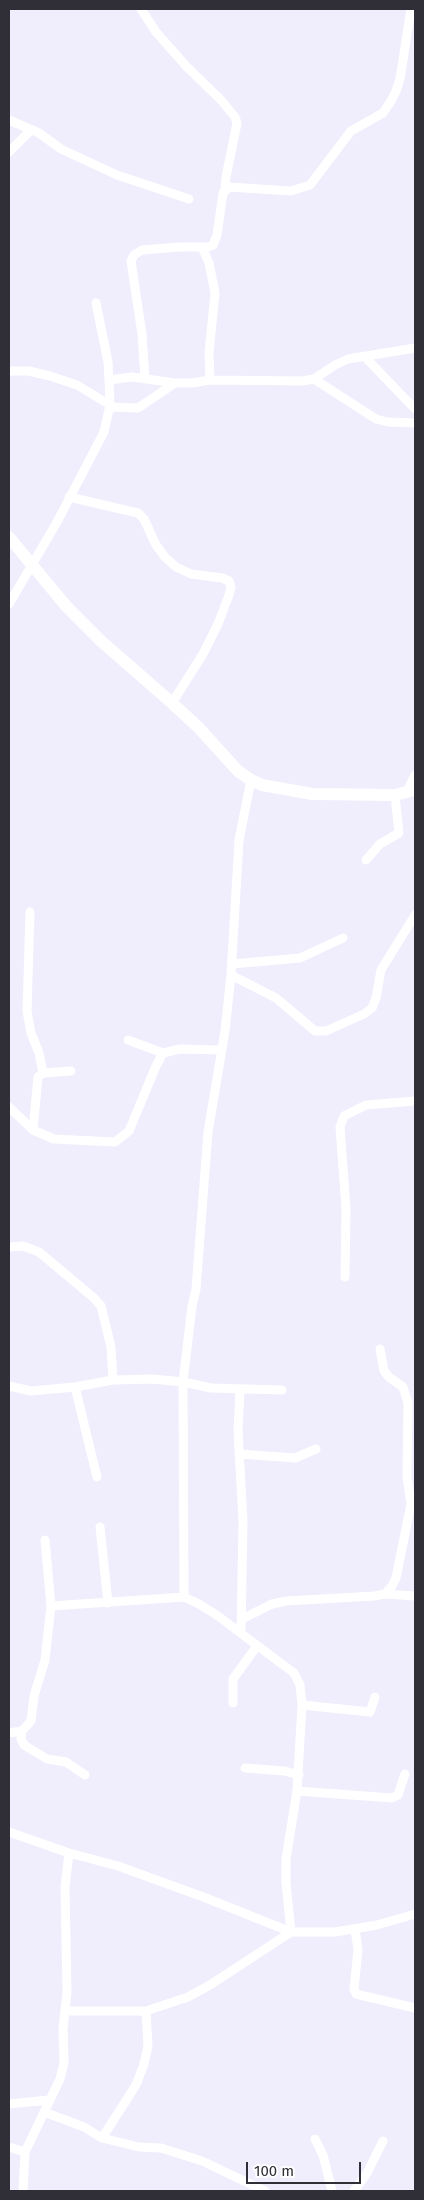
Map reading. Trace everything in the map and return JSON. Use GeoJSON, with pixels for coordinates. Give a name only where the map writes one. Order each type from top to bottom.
{"type":"FeatureCollection","features":[{"type":"Feature","properties":{"kind":"street"},"geometry":{"type":"LineString","coordinates":[[141,9],[156,32],[187,67],[222,100],[235,117],[237,123],[226,176],[217,235],[213,245],[142,250],[134,255],[132,262],[142,334],[145,378]]}},
{"type":"Feature","properties":{"kind":"street"},"geometry":{"type":"LineString","coordinates":[[225,189],[234,186],[290,191],[310,185],[351,131],[383,113],[391,101],[400,79],[411,9]]}},
{"type":"Feature","properties":{"kind":"street"},"geometry":{"type":"LineString","coordinates":[[9,120],[31,130],[61,149],[117,175],[189,199]]}},
{"type":"Feature","properties":{"kind":"street"},"geometry":{"type":"LineString","coordinates":[[9,152],[31,130]]}},
{"type":"Feature","properties":{"kind":"street"},"geometry":{"type":"LineString","coordinates":[[202,247],[209,263],[215,293],[209,353],[210,380]]}},
{"type":"Feature","properties":{"kind":"street"},"geometry":{"type":"LineString","coordinates":[[9,604],[32,566],[104,432],[110,406],[109,380],[105,347],[96,303]]}},
{"type":"Feature","properties":{"kind":"street"},"geometry":{"type":"LineString","coordinates":[[109,380],[132,377],[175,383],[210,380],[302,381],[314,379],[341,361],[415,348]]}},
{"type":"Feature","properties":{"kind":"street"},"geometry":{"type":"LineString","coordinates":[[364,356],[415,409]]}},
{"type":"Feature","properties":{"kind":"street"},"geometry":{"type":"LineString","coordinates":[[9,371],[29,371],[77,385],[110,406],[138,408],[175,383]]}},
{"type":"Feature","properties":{"kind":"street"},"geometry":{"type":"LineString","coordinates":[[314,379],[376,419],[388,422],[415,423]]}},
{"type":"Feature","properties":{"kind":"street"},"geometry":{"type":"LineString","coordinates":[[69,497],[138,514],[144,519],[164,557],[176,567],[191,574],[222,578],[228,581],[231,587],[218,624],[203,654],[172,703]]}},
{"type":"Feature","properties":{"kind":"street"},"geometry":{"type":"LineString","coordinates":[[9,537],[66,606],[101,642],[200,728],[238,771],[251,780],[262,785],[312,794],[406,793]]}},
{"type":"Feature","properties":{"kind":"street"},"geometry":{"type":"LineString","coordinates":[[366,860],[380,844],[399,833],[406,793],[415,775]]}},
{"type":"Feature","properties":{"kind":"street"},"geometry":{"type":"LineString","coordinates":[[184,1597],[182,1382],[196,1289],[208,1132],[231,975],[239,840],[251,780]]}},
{"type":"Feature","properties":{"kind":"street"},"geometry":{"type":"LineString","coordinates":[[30,912],[27,1011],[31,1033],[39,1052],[43,1073]]}},
{"type":"Feature","properties":{"kind":"street"},"geometry":{"type":"LineString","coordinates":[[231,975],[276,998],[315,1031],[326,1031],[364,1014],[372,1008],[376,998],[380,970],[415,915]]}},
{"type":"Feature","properties":{"kind":"street"},"geometry":{"type":"LineString","coordinates":[[232,964],[300,958],[343,938]]}},
{"type":"Feature","properties":{"kind":"street"},"geometry":{"type":"LineString","coordinates":[[128,1040],[163,1053],[180,1049],[221,1050]]}},
{"type":"Feature","properties":{"kind":"street"},"geometry":{"type":"LineString","coordinates":[[9,1107],[33,1130],[54,1139],[116,1142],[129,1131],[163,1053]]}},
{"type":"Feature","properties":{"kind":"street"},"geometry":{"type":"LineString","coordinates":[[33,1130],[37,1079],[43,1073],[71,1071]]}},
{"type":"Feature","properties":{"kind":"street"},"geometry":{"type":"LineString","coordinates":[[345,1277],[346,1209],[340,1127],[344,1116],[366,1105],[415,1101]]}},
{"type":"Feature","properties":{"kind":"street"},"geometry":{"type":"LineString","coordinates":[[9,1247],[23,1246],[39,1252],[101,1306],[110,1340],[113,1380]]}},
{"type":"Feature","properties":{"kind":"street"},"geometry":{"type":"LineString","coordinates":[[380,1348],[384,1371],[403,1387],[407,1394],[407,1477],[413,1504],[396,1578],[385,1594]]}},
{"type":"Feature","properties":{"kind":"street"},"geometry":{"type":"LineString","coordinates":[[9,1386],[31,1391],[75,1387],[113,1380],[153,1379],[211,1388],[282,1390]]}},
{"type":"Feature","properties":{"kind":"street"},"geometry":{"type":"LineString","coordinates":[[75,1387],[97,1477]]}},
{"type":"Feature","properties":{"kind":"street"},"geometry":{"type":"LineString","coordinates":[[240,1390],[238,1454],[243,1521],[241,1633]]}},
{"type":"Feature","properties":{"kind":"street"},"geometry":{"type":"LineString","coordinates":[[238,1454],[295,1458],[316,1449]]}},
{"type":"Feature","properties":{"kind":"street"},"geometry":{"type":"LineString","coordinates":[[100,1527],[108,1603]]}},
{"type":"Feature","properties":{"kind":"street"},"geometry":{"type":"LineString","coordinates":[[45,1540],[51,1606],[49,1640],[34,1696],[31,1721],[22,1731],[21,1739],[24,1745],[47,1759],[66,1762],[85,1775]]}},
{"type":"Feature","properties":{"kind":"street"},"geometry":{"type":"LineString","coordinates":[[242,1619],[272,1604],[286,1601],[385,1594],[415,1596]]}},
{"type":"Feature","properties":{"kind":"street"},"geometry":{"type":"LineString","coordinates":[[51,1606],[184,1597],[199,1604],[241,1633],[294,1674],[300,1685],[302,1705],[298,1791],[286,1859],[286,1883],[291,1932]]}},
{"type":"Feature","properties":{"kind":"street"},"geometry":{"type":"LineString","coordinates":[[233,1703],[233,1679],[257,1646]]}},
{"type":"Feature","properties":{"kind":"street"},"geometry":{"type":"LineString","coordinates":[[302,1705],[370,1712],[375,1697]]}},
{"type":"Feature","properties":{"kind":"street"},"geometry":{"type":"LineString","coordinates":[[9,1733],[22,1731]]}},
{"type":"Feature","properties":{"kind":"street"},"geometry":{"type":"LineString","coordinates":[[245,1768],[285,1771],[299,1775]]}},
{"type":"Feature","properties":{"kind":"street"},"geometry":{"type":"LineString","coordinates":[[298,1791],[392,1798],[398,1795],[405,1774]]}},
{"type":"Feature","properties":{"kind":"street"},"geometry":{"type":"LineString","coordinates":[[9,1832],[69,1853],[118,1866],[291,1932],[335,1932],[415,1914]]}},
{"type":"Feature","properties":{"kind":"street"},"geometry":{"type":"LineString","coordinates":[[22,2191],[25,2152],[60,2079],[64,2063],[63,2030],[66,2012],[65,1887],[69,1853]]}},
{"type":"Feature","properties":{"kind":"street"},"geometry":{"type":"LineString","coordinates":[[354,1929],[358,1950],[354,1989],[356,1994],[415,2008]]}},
{"type":"Feature","properties":{"kind":"street"},"geometry":{"type":"LineString","coordinates":[[66,2012],[146,2011],[188,1997],[210,1985],[291,1932]]}},
{"type":"Feature","properties":{"kind":"street"},"geometry":{"type":"LineString","coordinates":[[102,2138],[136,2084],[144,2064],[148,2046],[146,2011]]}},
{"type":"Feature","properties":{"kind":"street"},"geometry":{"type":"LineString","coordinates":[[9,2104],[49,2100]]}},
{"type":"Feature","properties":{"kind":"street"},"geometry":{"type":"LineString","coordinates":[[44,2112],[73,2121],[102,2138],[139,2147],[169,2150],[202,2162],[265,2191]]}},
{"type":"Feature","properties":{"kind":"street"},"geometry":{"type":"LineString","coordinates":[[315,2139],[323,2155],[332,2191]]}},
{"type":"Feature","properties":{"kind":"street"},"geometry":{"type":"LineString","coordinates":[[354,2191],[367,2173],[383,2141]]}},
{"type":"Feature","properties":{"kind":"street"},"geometry":{"type":"LineString","coordinates":[[9,2147],[25,2152]]}}]}
